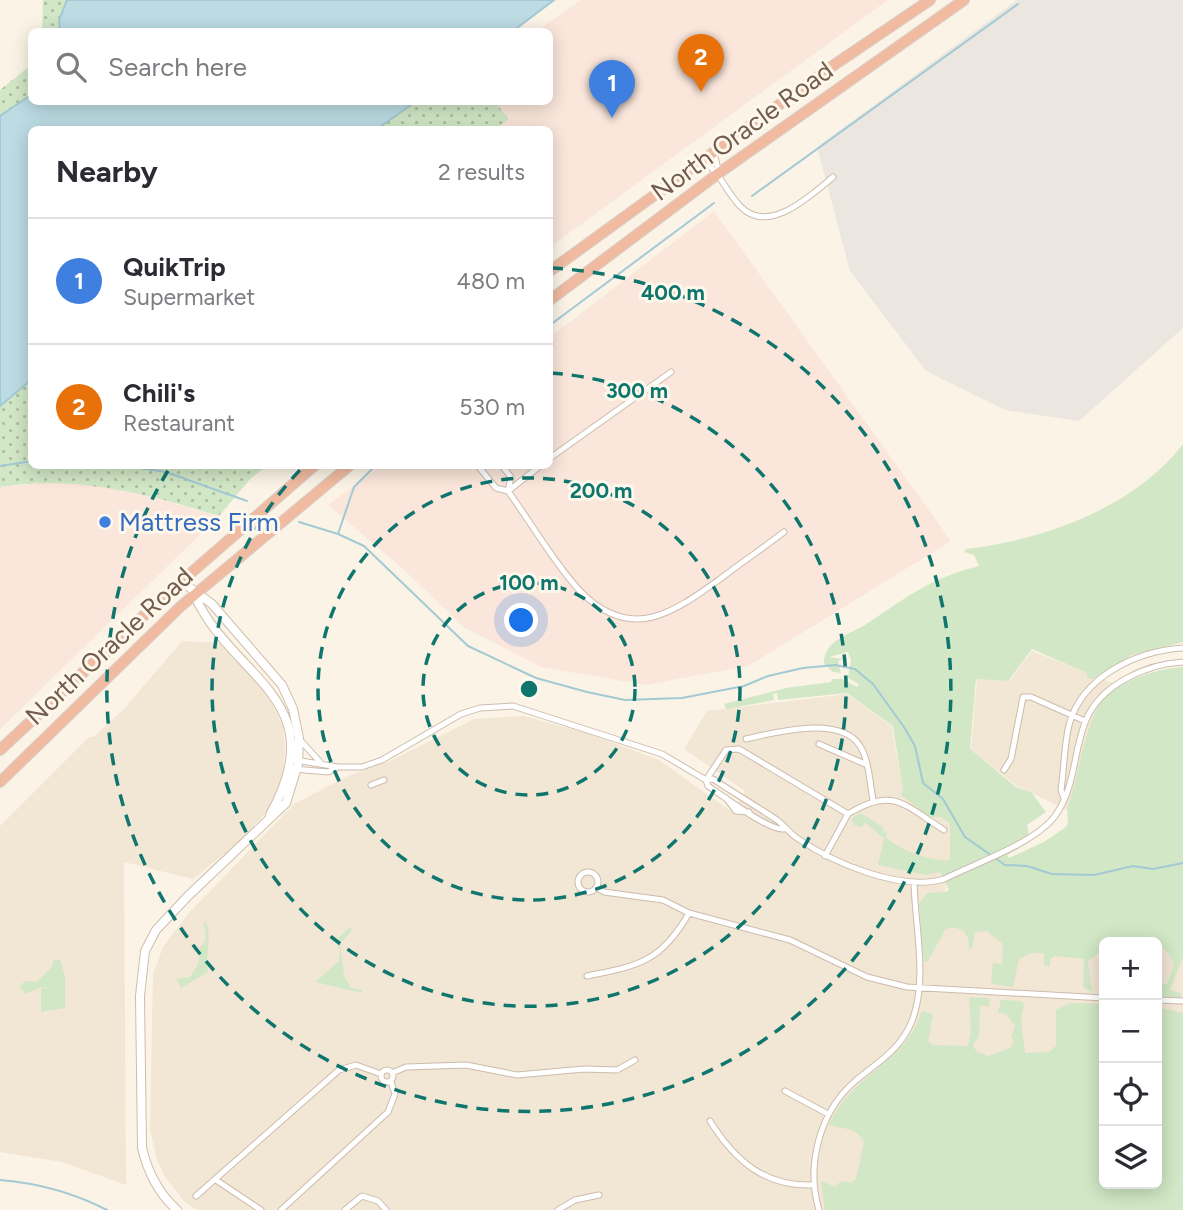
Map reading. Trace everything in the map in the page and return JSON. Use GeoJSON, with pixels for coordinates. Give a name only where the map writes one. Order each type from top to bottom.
{"type":"FeatureCollection","features":[{"type":"Feature","properties":{"kind":"highway","name":"North Oracle Road"},"geometry":{"type":"LineString","coordinates":[[553,269],[703,159],[930,0]]}},
{"type":"Feature","properties":{"kind":"highway","name":"North Oracle Road"},"geometry":{"type":"LineString","coordinates":[[553,298],[719,173],[964,0]]}},
{"type":"Feature","properties":{"kind":"highway","name":"North Oracle Road"},"geometry":{"type":"LineString","coordinates":[[0,750],[182,582],[311,469]]}},
{"type":"Feature","properties":{"kind":"highway","name":"North Oracle Road"},"geometry":{"type":"LineString","coordinates":[[0,782],[194,594],[345,469]]}},
{"type":"Feature","properties":{"kind":"street"},"geometry":{"type":"LineString","coordinates":[[713,152],[719,173],[739,205],[750,215],[779,215],[833,177]]}},
{"type":"Feature","properties":{"kind":"street"},"geometry":{"type":"LineString","coordinates":[[703,159],[719,173]]}},
{"type":"Feature","properties":{"kind":"street"},"geometry":{"type":"LineString","coordinates":[[553,456],[671,372]]}},
{"type":"Feature","properties":{"kind":"street"},"geometry":{"type":"LineString","coordinates":[[480,469],[496,488],[508,491],[581,592],[605,611],[626,618],[652,618],[677,610],[784,532]]}},
{"type":"Feature","properties":{"kind":"street"},"geometry":{"type":"LineString","coordinates":[[504,469],[511,477],[508,491]]}},
{"type":"Feature","properties":{"kind":"street"},"geometry":{"type":"LineString","coordinates":[[508,491],[536,469]]}},
{"type":"Feature","properties":{"kind":"street"},"geometry":{"type":"LineString","coordinates":[[177,1210],[168,1202],[148,1172],[142,1148],[140,984],[145,951],[156,930],[188,896],[264,827],[293,764],[299,738],[293,709],[282,685],[212,604],[194,594],[182,582]]}},
{"type":"Feature","properties":{"kind":"street"},"geometry":{"type":"LineString","coordinates":[[194,594],[203,614],[272,692],[284,714],[293,764]]}},
{"type":"Feature","properties":{"kind":"street"},"geometry":{"type":"LineString","coordinates":[[1064,799],[1061,790],[1073,715],[1089,688],[1106,674],[1133,660],[1183,648]]}},
{"type":"Feature","properties":{"kind":"street"},"geometry":{"type":"LineString","coordinates":[[293,764],[322,763],[338,767],[362,767],[382,760],[461,714],[480,708],[513,706],[662,754],[706,780],[713,779],[781,823],[784,829],[825,856],[867,872],[914,883],[944,879],[1030,836],[1054,817],[1069,791],[1085,721],[1100,699],[1121,682],[1146,670],[1183,662]]}},
{"type":"Feature","properties":{"kind":"street"},"geometry":{"type":"LineString","coordinates":[[1004,770],[1011,759],[1023,697],[1031,697],[1085,721]]}},
{"type":"Feature","properties":{"kind":"street"},"geometry":{"type":"LineString","coordinates":[[746,740],[778,731],[831,727],[851,736],[861,747],[873,800]]}},
{"type":"Feature","properties":{"kind":"street"},"geometry":{"type":"LineString","coordinates":[[299,738],[313,757],[322,763]]}},
{"type":"Feature","properties":{"kind":"street"},"geometry":{"type":"LineString","coordinates":[[819,744],[865,764]]}},
{"type":"Feature","properties":{"kind":"street"},"geometry":{"type":"LineString","coordinates":[[706,780],[726,750],[739,749],[848,814]]}},
{"type":"Feature","properties":{"kind":"street"},"geometry":{"type":"LineString","coordinates":[[293,764],[328,772],[338,767]]}},
{"type":"Feature","properties":{"kind":"street"},"geometry":{"type":"LineString","coordinates":[[371,785],[383,780]]}},
{"type":"Feature","properties":{"kind":"street"},"geometry":{"type":"LineString","coordinates":[[706,780],[708,786],[726,798],[777,830],[784,829]]}},
{"type":"Feature","properties":{"kind":"street"},"geometry":{"type":"LineString","coordinates":[[825,856],[848,814],[873,800],[883,798],[899,803],[944,830]]}},
{"type":"Feature","properties":{"kind":"street"},"geometry":{"type":"LineString","coordinates":[[819,1210],[814,1185],[818,1141],[828,1114],[851,1085],[881,1063],[898,1045],[912,1020],[918,989],[914,883]]}},
{"type":"Feature","properties":{"kind":"street"},"geometry":{"type":"LineString","coordinates":[[596,887],[604,892],[663,900],[689,914],[790,940],[867,977],[918,989],[1099,998]]}},
{"type":"Feature","properties":{"kind":"street"},"geometry":{"type":"LineString","coordinates":[[587,975],[635,966],[654,957],[677,934],[689,914]]}},
{"type":"Feature","properties":{"kind":"street"},"geometry":{"type":"LineString","coordinates":[[1162,1000],[1183,1002]]}},
{"type":"Feature","properties":{"kind":"street"},"geometry":{"type":"LineString","coordinates":[[381,1074],[386,1070],[392,1073],[407,1067],[466,1065],[517,1075],[584,1069],[617,1070],[635,1060]]}},
{"type":"Feature","properties":{"kind":"street"},"geometry":{"type":"LineString","coordinates":[[196,1196],[339,1070],[356,1065],[381,1074]]}},
{"type":"Feature","properties":{"kind":"street"},"geometry":{"type":"LineString","coordinates":[[281,1210],[388,1112],[395,1094],[391,1082],[392,1073]]}},
{"type":"Feature","properties":{"kind":"street"},"geometry":{"type":"LineString","coordinates":[[381,1074],[383,1082],[391,1082]]}},
{"type":"Feature","properties":{"kind":"street"},"geometry":{"type":"LineString","coordinates":[[785,1091],[828,1114]]}},
{"type":"Feature","properties":{"kind":"street"},"geometry":{"type":"LineString","coordinates":[[710,1121],[731,1152],[758,1172],[786,1184],[814,1185]]}},
{"type":"Feature","properties":{"kind":"street"},"geometry":{"type":"LineString","coordinates":[[216,1180],[261,1210]]}},
{"type":"Feature","properties":{"kind":"street"},"geometry":{"type":"LineString","coordinates":[[558,1210],[575,1200],[599,1195]]}},
{"type":"Feature","properties":{"kind":"street"},"geometry":{"type":"LineString","coordinates":[[345,1210],[362,1196],[379,1201],[386,1210]]}},
{"type":"Feature","properties":{"kind":"shaded area"},"geometry":{"type":"Polygon","coordinates":[[[581,0],[888,0],[553,245],[553,126],[499,126],[509,119],[497,105],[553,105],[553,28],[541,28],[581,0]]]}},
{"type":"Feature","properties":{"kind":"shaded area"},"geometry":{"type":"Polygon","coordinates":[[[1017,0],[1183,0],[1183,328],[1079,421],[1005,410],[926,371],[850,271],[817,147],[1017,0]]]}},
{"type":"Feature","properties":{"kind":"shaded area"},"geometry":{"type":"Polygon","coordinates":[[[714,211],[951,541],[748,666],[646,685],[541,667],[465,628],[402,568],[328,505],[376,469],[553,469],[553,335],[714,211]]]}},
{"type":"Feature","properties":{"kind":"shaded area"},"geometry":{"type":"Polygon","coordinates":[[[42,483],[95,485],[129,491],[219,516],[0,729],[0,487],[42,483]]]}},
{"type":"Feature","properties":{"kind":"shaded area"},"geometry":{"type":"Polygon","coordinates":[[[182,641],[220,643],[268,694],[283,727],[285,749],[282,780],[269,809],[238,843],[193,879],[124,862],[126,1185],[62,1162],[0,1152],[0,826],[89,737],[93,737],[123,710],[182,641]]]}},
{"type":"Feature","properties":{"kind":"shaded area"},"geometry":{"type":"Polygon","coordinates":[[[1032,651],[1123,687],[1093,723],[1068,811],[1017,786],[971,750],[977,679],[1009,681],[1032,651]]]}},
{"type":"Feature","properties":{"kind":"shaded area"},"geometry":{"type":"Polygon","coordinates":[[[847,694],[892,726],[903,790],[955,826],[940,923],[1183,930],[1183,1077],[1162,1077],[1162,937],[1099,937],[1099,1079],[888,1210],[197,1210],[184,1201],[165,1177],[157,1160],[150,1130],[153,974],[163,947],[188,914],[294,804],[350,775],[388,762],[474,719],[524,716],[590,734],[659,760],[732,812],[745,791],[684,749],[707,711],[847,694]]]}},
{"type":"Feature","properties":{"kind":"green space"},"geometry":{"type":"Polygon","coordinates":[[[43,0],[66,0],[63,28],[42,28],[43,0]]]}},
{"type":"Feature","properties":{"kind":"green space"},"geometry":{"type":"Polygon","coordinates":[[[28,67],[28,105],[497,105],[509,119],[500,126],[28,126],[28,469],[263,469],[251,478],[219,516],[165,500],[84,485],[56,483],[0,487],[0,90],[28,67]]]}},
{"type":"Feature","properties":{"kind":"green space"},"geometry":{"type":"Polygon","coordinates":[[[1183,444],[1183,642],[1132,655],[1093,679],[1087,678],[1087,673],[1032,649],[1008,681],[976,679],[970,749],[1016,787],[1032,793],[1046,812],[1027,825],[1030,842],[1007,855],[1009,858],[1044,842],[1066,827],[1068,807],[1087,736],[1101,702],[1110,693],[1133,680],[1159,671],[1183,667],[1183,957],[1170,990],[1181,993],[1181,998],[1162,996],[1162,984],[1167,984],[1174,965],[1162,948],[1162,937],[1099,937],[1099,953],[1088,961],[1092,992],[1083,987],[1084,959],[1055,956],[1050,959],[1050,967],[1044,965],[1044,953],[1031,953],[1019,959],[1013,987],[991,984],[993,963],[1002,964],[1003,944],[987,931],[975,932],[972,949],[969,948],[968,938],[963,930],[952,927],[945,930],[928,961],[924,962],[919,904],[927,893],[949,890],[940,872],[926,875],[878,865],[884,839],[865,822],[862,827],[854,825],[851,819],[859,813],[882,826],[884,833],[887,832],[886,838],[901,848],[927,858],[950,860],[950,823],[941,817],[930,817],[901,795],[903,790],[893,726],[847,693],[778,700],[777,693],[773,694],[774,700],[726,709],[724,704],[786,688],[831,682],[832,679],[842,679],[857,687],[859,684],[848,678],[851,660],[848,652],[829,657],[843,659],[838,661],[841,673],[833,672],[824,664],[828,649],[833,643],[933,582],[979,566],[974,555],[964,552],[966,549],[1026,538],[1085,517],[1113,503],[1163,467],[1183,444]]]}},
{"type":"Feature","properties":{"kind":"green space"},"geometry":{"type":"Polygon","coordinates":[[[206,922],[209,934],[208,972],[181,988],[176,979],[190,977],[199,963],[200,948],[206,940],[206,922]]]}},
{"type":"Feature","properties":{"kind":"green space"},"geometry":{"type":"Polygon","coordinates":[[[350,927],[352,931],[340,943],[344,976],[351,988],[362,990],[362,993],[315,982],[339,961],[340,951],[336,940],[350,927]]]}},
{"type":"Feature","properties":{"kind":"green space"},"geometry":{"type":"Polygon","coordinates":[[[54,960],[60,960],[65,976],[65,1008],[41,1012],[41,988],[55,987],[41,987],[26,994],[19,987],[25,981],[37,982],[51,968],[54,960]]]}},
{"type":"Feature","properties":{"kind":"green space"},"geometry":{"type":"Polygon","coordinates":[[[969,997],[989,998],[990,1006],[980,1006],[979,1036],[973,1045],[976,1051],[988,1056],[1010,1048],[1014,1041],[1011,1037],[1015,1026],[1006,1014],[998,1013],[1001,1000],[1021,1001],[1024,1005],[1021,1024],[1025,1053],[1049,1052],[1056,1046],[1056,1010],[1071,1003],[1099,1004],[1099,1189],[1162,1189],[1162,1008],[1183,1013],[1183,1210],[825,1210],[821,1181],[835,1187],[841,1181],[851,1183],[856,1179],[864,1142],[850,1129],[829,1125],[838,1108],[902,1045],[922,1011],[933,1014],[928,1041],[933,1045],[968,1046],[971,1031],[969,997]]]}},
{"type":"Feature","properties":{"kind":"water"},"geometry":{"type":"Polygon","coordinates":[[[67,0],[554,0],[517,28],[60,28],[59,20],[67,0]]]}},
{"type":"Feature","properties":{"kind":"water"},"geometry":{"type":"Polygon","coordinates":[[[28,97],[28,105],[411,105],[381,126],[28,126],[28,383],[0,406],[0,116],[28,97]]]}},
{"type":"Feature","properties":{"kind":"waterway"},"geometry":{"type":"LineString","coordinates":[[752,196],[1018,4]]}},
{"type":"Feature","properties":{"kind":"waterway"},"geometry":{"type":"LineString","coordinates":[[553,323],[714,203]]}},
{"type":"Feature","properties":{"kind":"waterway"},"geometry":{"type":"LineString","coordinates":[[0,466],[28,462]]}},
{"type":"Feature","properties":{"kind":"waterway"},"geometry":{"type":"LineString","coordinates":[[146,469],[166,472],[247,501]]}},
{"type":"Feature","properties":{"kind":"waterway"},"geometry":{"type":"LineString","coordinates":[[338,534],[354,487],[372,469]]}},
{"type":"Feature","properties":{"kind":"waterway"},"geometry":{"type":"LineString","coordinates":[[299,522],[338,534],[364,546],[468,646],[536,678],[587,692],[625,700],[682,698],[744,686],[768,676],[803,668],[835,665],[855,669],[873,684],[904,727],[915,746],[923,783],[943,799],[965,837],[1005,865],[1027,866],[1052,874],[1094,875],[1133,866],[1153,869],[1183,863]]}},
{"type":"Feature","properties":{"kind":"waterway"},"geometry":{"type":"LineString","coordinates":[[0,1180],[55,1190],[107,1210]]}},
{"type":"Feature","properties":{"kind":"place","name":"Chili's"},"geometry":{"type":"Point","coordinates":[701,92]}},
{"type":"Feature","properties":{"kind":"place","name":"QuikTrip"},"geometry":{"type":"Point","coordinates":[612,118]}},
{"type":"Feature","properties":{"kind":"place","name":"Mattress Firm"},"geometry":{"type":"Point","coordinates":[105,522]}}]}
